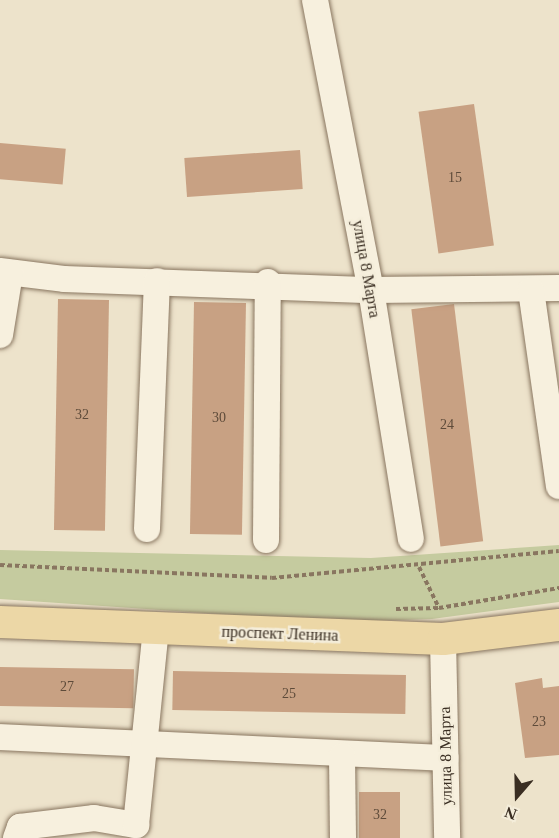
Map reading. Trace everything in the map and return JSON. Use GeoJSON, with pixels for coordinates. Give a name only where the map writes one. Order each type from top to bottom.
{"type":"FeatureCollection","features":[{"type":"Feature","properties":{"kind":"main road","name":"проспект Ленина"},"geometry":{"type":"LineString","coordinates":[[0,622],[443,639],[559,625]]}},
{"type":"Feature","properties":{"kind":"street","name":"улица 8 Марта"},"geometry":{"type":"LineString","coordinates":[[315,0],[371,290],[411,538]]}},
{"type":"Feature","properties":{"kind":"street"},"geometry":{"type":"LineString","coordinates":[[0,335],[5,272],[157,281],[268,282],[371,290],[559,288]]}},
{"type":"Feature","properties":{"kind":"street"},"geometry":{"type":"LineString","coordinates":[[147,529],[157,281]]}},
{"type":"Feature","properties":{"kind":"street"},"geometry":{"type":"LineString","coordinates":[[266,540],[268,282]]}},
{"type":"Feature","properties":{"kind":"street"},"geometry":{"type":"LineString","coordinates":[[531,290],[559,486]]}},
{"type":"Feature","properties":{"kind":"street"},"geometry":{"type":"LineString","coordinates":[[16,838],[20,827],[94,818],[136,825],[156,629]]}},
{"type":"Feature","properties":{"kind":"street","name":"улица 8 Марта"},"geometry":{"type":"LineString","coordinates":[[443,639],[447,838]]}},
{"type":"Feature","properties":{"kind":"street"},"geometry":{"type":"LineString","coordinates":[[0,737],[342,756],[446,758]]}},
{"type":"Feature","properties":{"kind":"street"},"geometry":{"type":"LineString","coordinates":[[342,756],[343,838]]}},
{"type":"Feature","properties":{"kind":"path"},"geometry":{"type":"LineString","coordinates":[[411,538],[419,567],[439,608],[443,639]]}},
{"type":"Feature","properties":{"kind":"path"},"geometry":{"type":"LineString","coordinates":[[0,565],[272,578],[419,567],[559,551]]}},
{"type":"Feature","properties":{"kind":"path"},"geometry":{"type":"LineString","coordinates":[[383,609],[439,608],[559,588]]}},
{"type":"Feature","properties":{"kind":"green space"},"geometry":{"type":"Polygon","coordinates":[[[559,545],[559,602],[432,619],[335,622],[0,599],[0,550],[371,558],[559,545]]]}},
{"type":"Feature","properties":{"kind":"building"},"geometry":{"type":"Polygon","coordinates":[[[474,104],[494,246],[438,253],[419,112],[474,104]]]}},
{"type":"Feature","properties":{"kind":"building"},"geometry":{"type":"Polygon","coordinates":[[[0,143],[66,149],[63,185],[0,179],[0,143]]]}},
{"type":"Feature","properties":{"kind":"building"},"geometry":{"type":"Polygon","coordinates":[[[300,150],[303,189],[187,197],[184,158],[300,150]]]}},
{"type":"Feature","properties":{"kind":"building"},"geometry":{"type":"Polygon","coordinates":[[[58,299],[109,300],[105,531],[54,530],[58,299]]]}},
{"type":"Feature","properties":{"kind":"building"},"geometry":{"type":"Polygon","coordinates":[[[194,302],[246,303],[242,535],[190,534],[194,302]]]}},
{"type":"Feature","properties":{"kind":"building"},"geometry":{"type":"Polygon","coordinates":[[[454,304],[483,541],[440,546],[411,309],[454,304]]]}},
{"type":"Feature","properties":{"kind":"building"},"geometry":{"type":"Polygon","coordinates":[[[0,667],[134,669],[133,708],[0,706],[0,667]]]}},
{"type":"Feature","properties":{"kind":"building"},"geometry":{"type":"Polygon","coordinates":[[[173,671],[406,675],[405,714],[172,710],[173,671]]]}},
{"type":"Feature","properties":{"kind":"building"},"geometry":{"type":"Polygon","coordinates":[[[542,678],[543,688],[559,686],[559,755],[525,758],[515,683],[542,678]]]}},
{"type":"Feature","properties":{"kind":"building"},"geometry":{"type":"Polygon","coordinates":[[[359,792],[400,792],[400,838],[359,838],[359,792]]]}}]}
